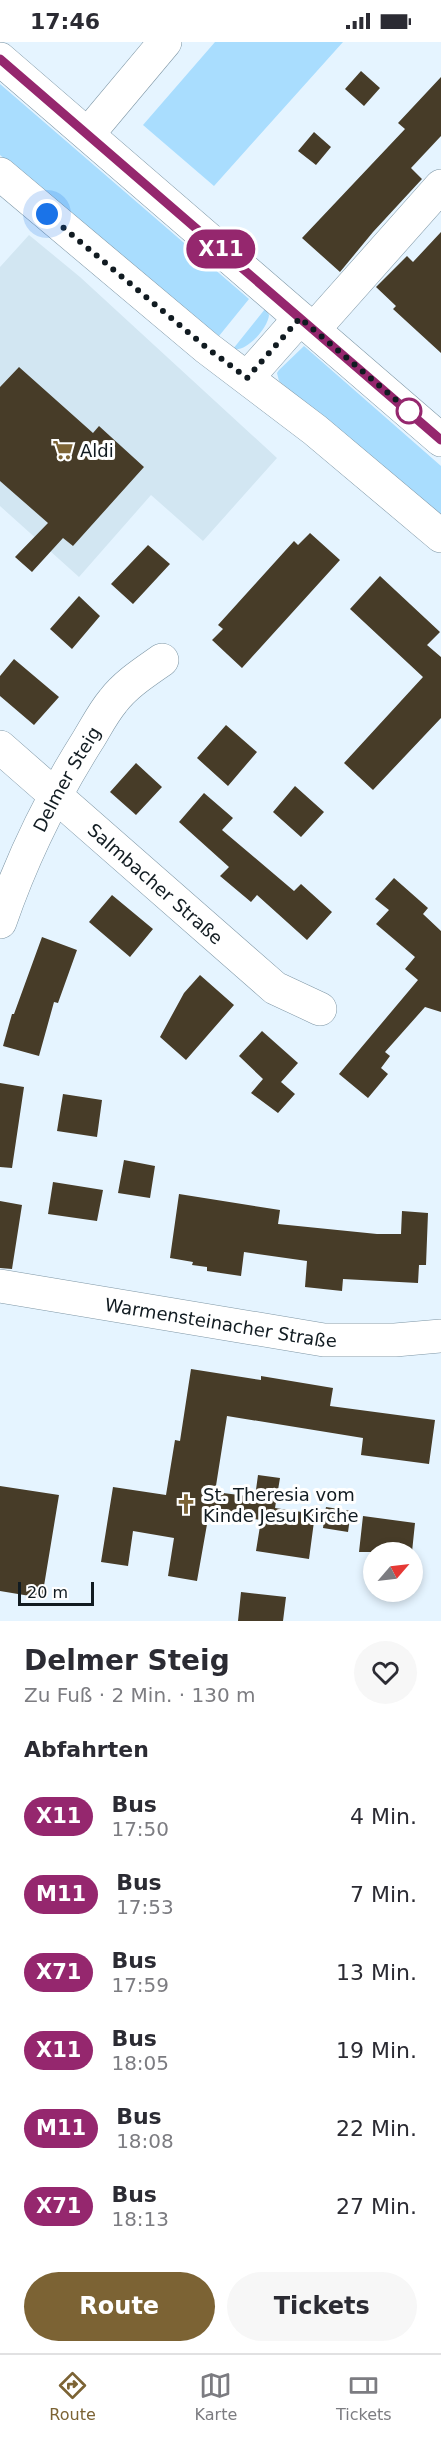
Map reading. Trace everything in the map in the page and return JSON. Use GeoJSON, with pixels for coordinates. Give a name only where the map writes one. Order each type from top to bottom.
{"type":"FeatureCollection","features":[{"type":"Feature","properties":{"kind":"street"},"geometry":{"type":"LineString","coordinates":[[88,134],[165,42]]}},
{"type":"Feature","properties":{"kind":"street"},"geometry":{"type":"LineString","coordinates":[[0,59],[441,440]]}},
{"type":"Feature","properties":{"kind":"street"},"geometry":{"type":"LineString","coordinates":[[0,174],[207,348],[315,430],[441,536]]}},
{"type":"Feature","properties":{"kind":"street"},"geometry":{"type":"LineString","coordinates":[[247,378],[307,323],[441,186]]}},
{"type":"Feature","properties":{"kind":"street","name":"Delmer Steig"},"geometry":{"type":"LineString","coordinates":[[0,921],[55,794],[113,700],[134,680],[162,660]]}},
{"type":"Feature","properties":{"kind":"street","name":"Salmbacher Straße"},"geometry":{"type":"LineString","coordinates":[[0,747],[275,988],[320,1009]]}},
{"type":"Feature","properties":{"kind":"street","name":"Warmensteinacher Straße"},"geometry":{"type":"LineString","coordinates":[[0,1286],[324,1340],[394,1340],[441,1336]]}},
{"type":"Feature","properties":{"kind":"shaded area"},"geometry":{"type":"Polygon","coordinates":[[[215,42],[343,42],[214,186],[143,125],[215,42]]]}},
{"type":"Feature","properties":{"kind":"shaded area"},"geometry":{"type":"Polygon","coordinates":[[[0,84],[249,299],[219,336],[140,277],[0,155],[0,84]]]}},
{"type":"Feature","properties":{"kind":"shaded area"},"geometry":{"type":"Polygon","coordinates":[[[29,235],[80,277],[277,458],[203,541],[151,495],[79,577],[0,506],[0,267],[29,235]]]}},
{"type":"Feature","properties":{"kind":"shaded area"},"geometry":{"type":"Polygon","coordinates":[[[265,309],[269,315],[261,333],[244,347],[233,349],[265,309]]]}},
{"type":"Feature","properties":{"kind":"shaded area"},"geometry":{"type":"Polygon","coordinates":[[[304,346],[441,466],[441,518],[279,381],[277,373],[279,370],[304,346]]]}},
{"type":"Feature","properties":{"kind":"building"},"geometry":{"type":"Polygon","coordinates":[[[361,71],[380,88],[364,106],[345,89],[361,71]]]}},
{"type":"Feature","properties":{"kind":"building"},"geometry":{"type":"Polygon","coordinates":[[[441,77],[441,136],[411,168],[422,179],[340,272],[302,238],[405,129],[398,123],[441,77]]]}},
{"type":"Feature","properties":{"kind":"building"},"geometry":{"type":"Polygon","coordinates":[[[314,132],[331,147],[316,165],[298,151],[314,132]]]}},
{"type":"Feature","properties":{"kind":"building"},"geometry":{"type":"Polygon","coordinates":[[[441,232],[441,353],[393,309],[396,306],[376,287],[407,256],[413,262],[441,232]]]}},
{"type":"Feature","properties":{"kind":"building","name":"Aldi"},"geometry":{"type":"Polygon","coordinates":[[[19,367],[93,433],[99,426],[144,467],[73,546],[63,538],[32,572],[15,557],[48,523],[0,481],[0,387],[19,367]]]}},
{"type":"Feature","properties":{"kind":"building"},"geometry":{"type":"Polygon","coordinates":[[[310,533],[340,560],[242,668],[212,640],[223,629],[218,625],[294,541],[298,545],[310,533]]]}},
{"type":"Feature","properties":{"kind":"building"},"geometry":{"type":"Polygon","coordinates":[[[148,545],[170,564],[133,604],[111,584],[148,545]]]}},
{"type":"Feature","properties":{"kind":"building"},"geometry":{"type":"Polygon","coordinates":[[[380,576],[440,632],[427,645],[441,657],[441,718],[373,790],[344,763],[423,677],[350,609],[380,576]]]}},
{"type":"Feature","properties":{"kind":"building"},"geometry":{"type":"Polygon","coordinates":[[[79,596],[100,616],[72,649],[50,629],[79,596]]]}},
{"type":"Feature","properties":{"kind":"building"},"geometry":{"type":"Polygon","coordinates":[[[14,659],[59,697],[34,725],[0,696],[0,676],[14,659]]]}},
{"type":"Feature","properties":{"kind":"building"},"geometry":{"type":"Polygon","coordinates":[[[226,725],[257,752],[228,786],[197,758],[226,725]]]}},
{"type":"Feature","properties":{"kind":"building"},"geometry":{"type":"Polygon","coordinates":[[[136,763],[162,787],[136,815],[110,792],[136,763]]]}},
{"type":"Feature","properties":{"kind":"building"},"geometry":{"type":"Polygon","coordinates":[[[295,786],[324,812],[301,837],[273,812],[295,786]]]}},
{"type":"Feature","properties":{"kind":"building"},"geometry":{"type":"Polygon","coordinates":[[[204,793],[233,818],[222,830],[294,891],[301,884],[332,912],[307,940],[257,895],[251,902],[220,876],[229,867],[179,822],[204,793]]]}},
{"type":"Feature","properties":{"kind":"building"},"geometry":{"type":"Polygon","coordinates":[[[394,878],[428,908],[423,914],[441,931],[441,1012],[425,1007],[385,1052],[390,1056],[381,1068],[388,1074],[368,1098],[339,1074],[418,980],[405,969],[415,957],[376,924],[389,910],[375,899],[394,878]]]}},
{"type":"Feature","properties":{"kind":"building"},"geometry":{"type":"Polygon","coordinates":[[[112,895],[153,929],[130,957],[89,922],[112,895]]]}},
{"type":"Feature","properties":{"kind":"building"},"geometry":{"type":"Polygon","coordinates":[[[42,937],[77,950],[58,1003],[54,1002],[39,1056],[3,1046],[12,1014],[14,1014],[42,937]]]}},
{"type":"Feature","properties":{"kind":"building"},"geometry":{"type":"Polygon","coordinates":[[[200,975],[234,1005],[186,1060],[160,1037],[184,993],[200,975]]]}},
{"type":"Feature","properties":{"kind":"building"},"geometry":{"type":"Polygon","coordinates":[[[262,1031],[298,1063],[281,1082],[295,1094],[278,1113],[251,1093],[263,1079],[239,1056],[262,1031]]]}},
{"type":"Feature","properties":{"kind":"building"},"geometry":{"type":"Polygon","coordinates":[[[0,1083],[24,1087],[12,1168],[0,1167],[0,1083]]]}},
{"type":"Feature","properties":{"kind":"building"},"geometry":{"type":"Polygon","coordinates":[[[63,1094],[102,1100],[97,1137],[57,1131],[63,1094]]]}},
{"type":"Feature","properties":{"kind":"building"},"geometry":{"type":"Polygon","coordinates":[[[124,1160],[155,1166],[150,1198],[118,1193],[124,1160]]]}},
{"type":"Feature","properties":{"kind":"building"},"geometry":{"type":"Polygon","coordinates":[[[53,1182],[103,1190],[97,1221],[48,1214],[53,1182]]]}},
{"type":"Feature","properties":{"kind":"building"},"geometry":{"type":"Polygon","coordinates":[[[179,1194],[280,1210],[278,1224],[377,1234],[401,1234],[402,1211],[428,1213],[426,1265],[419,1265],[418,1283],[343,1279],[342,1291],[305,1287],[307,1261],[244,1252],[241,1276],[207,1271],[207,1267],[192,1265],[193,1262],[170,1258],[179,1194]]]}},
{"type":"Feature","properties":{"kind":"building"},"geometry":{"type":"Polygon","coordinates":[[[0,1201],[22,1205],[12,1269],[0,1268],[0,1201]]]}},
{"type":"Feature","properties":{"kind":"building"},"geometry":{"type":"Polygon","coordinates":[[[191,1369],[261,1380],[261,1376],[333,1388],[330,1406],[435,1420],[429,1464],[361,1455],[363,1438],[227,1416],[215,1492],[255,1497],[258,1475],[280,1478],[275,1508],[315,1514],[309,1559],[256,1551],[261,1520],[209,1513],[197,1581],[168,1576],[174,1538],[133,1531],[128,1566],[101,1562],[113,1487],[166,1495],[175,1440],[180,1441],[191,1369]]]}},
{"type":"Feature","properties":{"kind":"building"},"geometry":{"type":"Polygon","coordinates":[[[0,1486],[59,1495],[42,1598],[0,1591],[0,1486]]]}},
{"type":"Feature","properties":{"kind":"building"},"geometry":{"type":"Polygon","coordinates":[[[326,1507],[351,1511],[348,1532],[323,1528],[326,1507]]]}},
{"type":"Feature","properties":{"kind":"building"},"geometry":{"type":"Polygon","coordinates":[[[363,1516],[415,1523],[413,1542],[363,1542],[363,1552],[359,1552],[363,1516]]]}},
{"type":"Feature","properties":{"kind":"building"},"geometry":{"type":"Polygon","coordinates":[[[241,1592],[286,1597],[283,1621],[238,1621],[241,1592]]]}},
{"type":"Feature","properties":{"kind":"bus line","name":"X11"},"geometry":{"type":"LineString","coordinates":[[0,59],[441,440]]}},
{"type":"Feature","properties":{"kind":"place","name":"Aldi"},"geometry":{"type":"Point","coordinates":[63,450]}},
{"type":"Feature","properties":{"kind":"place","name":"St. Theresia vom Kinde Jesu Kirche"},"geometry":{"type":"Point","coordinates":[186,1504]}},
{"type":"Feature","properties":{"kind":"route"},"geometry":{"type":"LineString","coordinates":[[47,214],[207,348],[247,378],[300,318],[409,411]]}}]}
